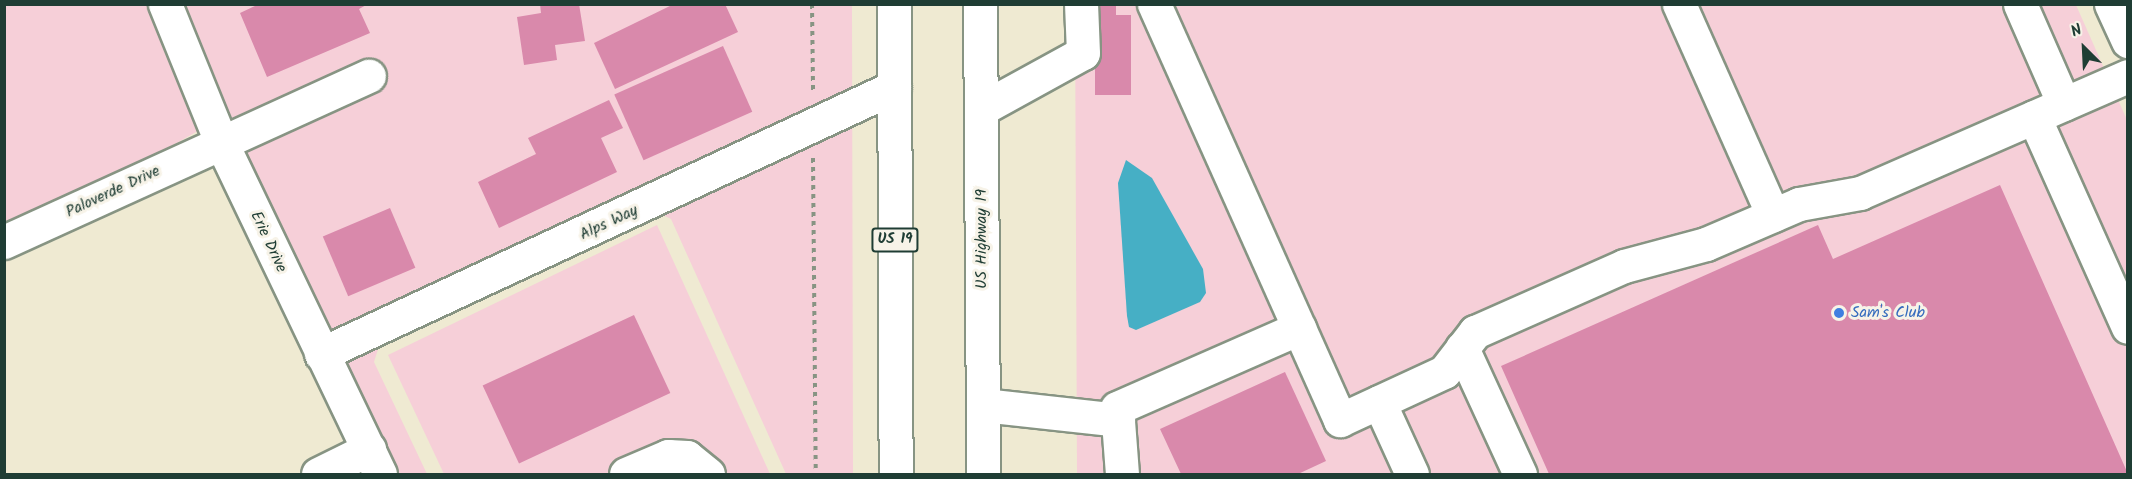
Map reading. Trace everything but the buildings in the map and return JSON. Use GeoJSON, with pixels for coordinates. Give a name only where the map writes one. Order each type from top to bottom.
{"type":"FeatureCollection","features":[{"type":"Feature","properties":{"kind":"main road","name":"Erie Drive"},"geometry":{"type":"LineString","coordinates":[[165,4],[221,142],[321,354],[375,462]]}},
{"type":"Feature","properties":{"kind":"main road","name":"US 19"},"geometry":{"type":"LineString","coordinates":[[894,4],[896,474]]}},
{"type":"Feature","properties":{"kind":"main road","name":"US Highway 19"},"geometry":{"type":"LineString","coordinates":[[980,4],[983,474]]}},
{"type":"Feature","properties":{"kind":"main road"},"geometry":{"type":"LineString","coordinates":[[981,109],[1083,52],[1082,4]]}},
{"type":"Feature","properties":{"kind":"main road"},"geometry":{"type":"LineString","coordinates":[[1154,4],[1340,420],[1444,372],[1475,332],[1624,266],[1706,244],[1799,204],[1860,193],[2127,76]]}},
{"type":"Feature","properties":{"kind":"main road"},"geometry":{"type":"LineString","coordinates":[[1679,4],[1773,215]]}},
{"type":"Feature","properties":{"kind":"main road"},"geometry":{"type":"LineString","coordinates":[[2020,4],[2064,104]]}},
{"type":"Feature","properties":{"kind":"main road"},"geometry":{"type":"LineString","coordinates":[[2111,4],[2127,41]]}},
{"type":"Feature","properties":{"kind":"main road","name":"Paloverde Drive"},"geometry":{"type":"LineString","coordinates":[[4,242],[369,76]]}},
{"type":"Feature","properties":{"kind":"main road","name":"Alps Way"},"geometry":{"type":"LineString","coordinates":[[321,354],[894,87]]}},
{"type":"Feature","properties":{"kind":"main road"},"geometry":{"type":"LineString","coordinates":[[2034,117],[2127,327]]}},
{"type":"Feature","properties":{"kind":"main road"},"geometry":{"type":"LineString","coordinates":[[1122,474],[1118,408],[1299,328]]}},
{"type":"Feature","properties":{"kind":"main road"},"geometry":{"type":"LineString","coordinates":[[1462,348],[1520,474]]}},
{"type":"Feature","properties":{"kind":"main road"},"geometry":{"type":"LineString","coordinates":[[1379,402],[1412,474]]}},
{"type":"Feature","properties":{"kind":"main road"},"geometry":{"type":"LineString","coordinates":[[983,405],[1118,420]]}},
{"type":"Feature","properties":{"kind":"main road"},"geometry":{"type":"LineString","coordinates":[[896,429],[906,474]]}},
{"type":"Feature","properties":{"kind":"main road"},"geometry":{"type":"LineString","coordinates":[[627,474],[668,456],[687,457],[708,474]]}},
{"type":"Feature","properties":{"kind":"main road"},"geometry":{"type":"LineString","coordinates":[[318,474],[375,462]]}},
{"type":"Feature","properties":{"kind":"path"},"geometry":{"type":"LineString","coordinates":[[812,4],[816,474]]}},
{"type":"Feature","properties":{"kind":"shaded area"},"geometry":{"type":"Polygon","coordinates":[[[5,5],[852,5],[853,474],[786,474],[671,219],[650,209],[381,340],[374,362],[427,474],[361,474],[212,123],[5,240],[5,5]]]}},
{"type":"Feature","properties":{"kind":"shaded area"},"geometry":{"type":"Polygon","coordinates":[[[1075,5],[2076,5],[2127,120],[2127,474],[1077,474],[1075,5]]]}},
{"type":"Feature","properties":{"kind":"shaded area"},"geometry":{"type":"Polygon","coordinates":[[[657,225],[770,474],[444,474],[388,355],[657,225]]]}},
{"type":"Feature","properties":{"kind":"water"},"geometry":{"type":"Polygon","coordinates":[[[1126,160],[1152,178],[1203,269],[1206,293],[1200,302],[1136,330],[1129,327],[1127,316],[1118,183],[1126,160]]]}},
{"type":"Feature","properties":{"kind":"place","name":"Sam's Club"},"geometry":{"type":"Point","coordinates":[1839,313]}}]}
